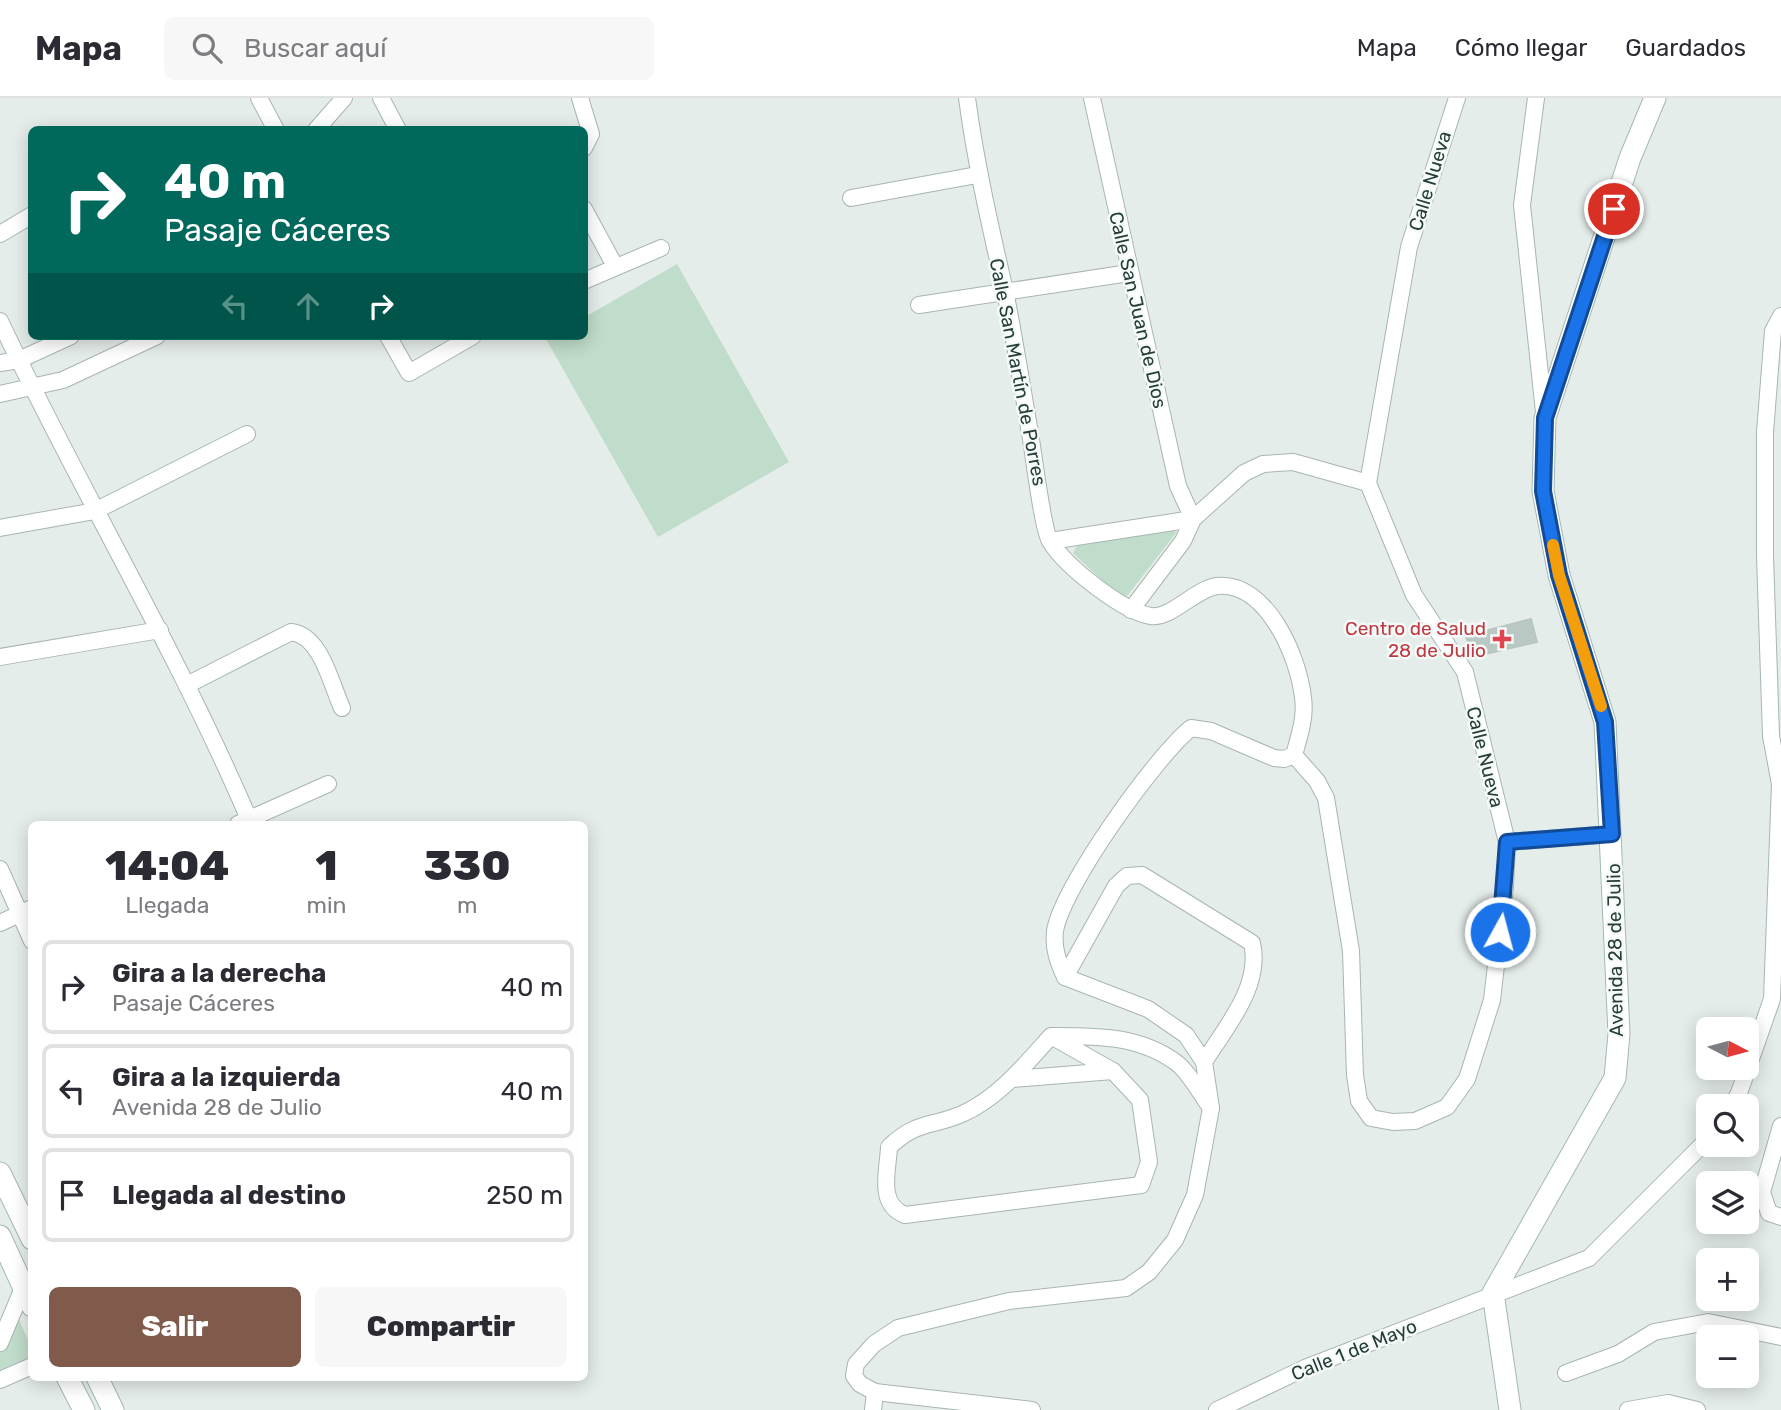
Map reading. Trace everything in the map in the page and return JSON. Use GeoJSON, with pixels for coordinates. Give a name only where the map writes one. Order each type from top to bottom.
{"type":"FeatureCollection","features":[{"type":"Feature","properties":{"kind":"street"},"geometry":{"type":"LineString","coordinates":[[259,98],[274,126]]}},
{"type":"Feature","properties":{"kind":"street"},"geometry":{"type":"LineString","coordinates":[[320,126],[344,98]]}},
{"type":"Feature","properties":{"kind":"street"},"geometry":{"type":"LineString","coordinates":[[381,98],[396,126]]}},
{"type":"Feature","properties":{"kind":"street"},"geometry":{"type":"LineString","coordinates":[[580,98],[591,134],[588,144]]}},
{"type":"Feature","properties":{"kind":"street","name":"Calle San Martín de Porres"},"geometry":{"type":"LineString","coordinates":[[967,98],[977,174],[1005,292],[1050,541]]}},
{"type":"Feature","properties":{"kind":"street","name":"Calle San Juan de Dios"},"geometry":{"type":"LineString","coordinates":[[1092,98],[1178,486],[1193,519]]}},
{"type":"Feature","properties":{"kind":"street","name":"Calle Nueva"},"geometry":{"type":"LineString","coordinates":[[1293,755],[1317,781],[1326,798],[1351,951],[1355,1075],[1359,1101],[1371,1118],[1393,1122],[1415,1121],[1447,1107],[1467,1079],[1492,1000],[1505,887],[1507,842],[1465,672],[1414,595],[1368,483],[1409,247],[1457,98]]}},
{"type":"Feature","properties":{"kind":"street"},"geometry":{"type":"LineString","coordinates":[[1536,98],[1522,205],[1545,418]]}},
{"type":"Feature","properties":{"kind":"street","name":"Avenida 28 de Julio"},"geometry":{"type":"LineString","coordinates":[[1493,1293],[1615,1078],[1619,1034],[1605,722],[1559,575],[1543,491],[1545,418],[1630,159],[1655,98]]}},
{"type":"Feature","properties":{"kind":"street"},"geometry":{"type":"LineString","coordinates":[[851,198],[977,174]]}},
{"type":"Feature","properties":{"kind":"street"},"geometry":{"type":"LineString","coordinates":[[588,216],[615,267]]}},
{"type":"Feature","properties":{"kind":"street"},"geometry":{"type":"LineString","coordinates":[[0,234],[28,217]]}},
{"type":"Feature","properties":{"kind":"street"},"geometry":{"type":"LineString","coordinates":[[588,279],[661,248]]}},
{"type":"Feature","properties":{"kind":"street"},"geometry":{"type":"LineString","coordinates":[[919,305],[1129,274]]}},
{"type":"Feature","properties":{"kind":"street"},"geometry":{"type":"LineString","coordinates":[[1738,1094],[1772,999],[1780,784],[1765,557],[1765,432],[1776,359],[1773,331],[1781,316]]}},
{"type":"Feature","properties":{"kind":"street"},"geometry":{"type":"LineString","coordinates":[[0,321],[36,388],[95,511],[187,685],[245,821]]}},
{"type":"Feature","properties":{"kind":"street"},"geometry":{"type":"LineString","coordinates":[[0,363],[19,360],[62,340]]}},
{"type":"Feature","properties":{"kind":"street"},"geometry":{"type":"LineString","coordinates":[[0,394],[63,380],[148,340]]}},
{"type":"Feature","properties":{"kind":"street"},"geometry":{"type":"LineString","coordinates":[[390,340],[409,373],[466,340]]}},
{"type":"Feature","properties":{"kind":"street"},"geometry":{"type":"LineString","coordinates":[[0,528],[95,511],[247,434]]}},
{"type":"Feature","properties":{"kind":"street"},"geometry":{"type":"LineString","coordinates":[[1131,610],[1183,541],[1193,519],[1244,473],[1264,464],[1293,462],[1368,483]]}},
{"type":"Feature","properties":{"kind":"street"},"geometry":{"type":"LineString","coordinates":[[1050,541],[1193,519]]}},
{"type":"Feature","properties":{"kind":"street"},"geometry":{"type":"LineString","coordinates":[[1032,1410],[875,1392],[860,1384],[854,1376],[856,1364],[874,1344],[898,1328],[1009,1301],[1126,1288],[1150,1272],[1175,1240],[1195,1195],[1211,1108],[1204,1062],[1186,1035],[1148,1009],[1065,977],[1056,958],[1055,930],[1071,891],[1124,807],[1178,738],[1191,728],[1212,731],[1274,758],[1284,759],[1293,755],[1301,728],[1304,699],[1279,628],[1265,606],[1244,591],[1230,586],[1215,586],[1199,592],[1165,614],[1154,617],[1131,610],[1096,587],[1050,541]]}},
{"type":"Feature","properties":{"kind":"street"},"geometry":{"type":"LineString","coordinates":[[0,657],[160,630]]}},
{"type":"Feature","properties":{"kind":"street"},"geometry":{"type":"LineString","coordinates":[[187,685],[291,632],[302,633],[313,643],[342,708]]}},
{"type":"Feature","properties":{"kind":"street"},"geometry":{"type":"LineString","coordinates":[[250,821],[328,784]]}},
{"type":"Feature","properties":{"kind":"street"},"geometry":{"type":"LineString","coordinates":[[1507,842],[1612,834]]}},
{"type":"Feature","properties":{"kind":"street"},"geometry":{"type":"LineString","coordinates":[[0,869],[25,911],[0,923]]}},
{"type":"Feature","properties":{"kind":"street"},"geometry":{"type":"LineString","coordinates":[[1065,977],[1116,886],[1127,876],[1142,875],[1252,943],[1255,958],[1245,995],[1204,1062]]}},
{"type":"Feature","properties":{"kind":"street"},"geometry":{"type":"LineString","coordinates":[[1051,1036],[1113,1071],[1140,1100],[1149,1162],[1141,1185],[905,1215],[894,1210],[887,1200],[889,1147],[907,1129],[963,1114],[1012,1079],[1051,1036],[1104,1037],[1139,1042],[1179,1065],[1211,1108]]}},
{"type":"Feature","properties":{"kind":"street"},"geometry":{"type":"LineString","coordinates":[[1012,1079],[1113,1071]]}},
{"type":"Feature","properties":{"kind":"street"},"geometry":{"type":"LineString","coordinates":[[1781,1126],[1762,1192],[1769,1213],[1781,1217]]}},
{"type":"Feature","properties":{"kind":"street","name":"Calle 1 de Mayo"},"geometry":{"type":"LineString","coordinates":[[1217,1410],[1305,1368],[1589,1258],[1696,1151]]}},
{"type":"Feature","properties":{"kind":"street"},"geometry":{"type":"LineString","coordinates":[[0,1173],[28,1231]]}},
{"type":"Feature","properties":{"kind":"street"},"geometry":{"type":"LineString","coordinates":[[0,1236],[27,1297],[0,1343]]}},
{"type":"Feature","properties":{"kind":"street"},"geometry":{"type":"LineString","coordinates":[[1493,1293],[1510,1410]]}},
{"type":"Feature","properties":{"kind":"street"},"geometry":{"type":"LineString","coordinates":[[1566,1373],[1618,1353],[1654,1332],[1708,1322],[1781,1337]]}},
{"type":"Feature","properties":{"kind":"street"},"geometry":{"type":"LineString","coordinates":[[0,1380],[28,1368]]}},
{"type":"Feature","properties":{"kind":"street"},"geometry":{"type":"LineString","coordinates":[[69,1381],[84,1410]]}},
{"type":"Feature","properties":{"kind":"street"},"geometry":{"type":"LineString","coordinates":[[99,1381],[113,1410]]}},
{"type":"Feature","properties":{"kind":"street"},"geometry":{"type":"LineString","coordinates":[[873,1410],[875,1392]]}},
{"type":"Feature","properties":{"kind":"street"},"geometry":{"type":"LineString","coordinates":[[1628,1410],[1668,1403],[1697,1410]]}},
{"type":"Feature","properties":{"kind":"green space"},"geometry":{"type":"Polygon","coordinates":[[[677,264],[789,462],[658,537],[547,340],[588,340],[588,315],[677,264]]]}},
{"type":"Feature","properties":{"kind":"green space"},"geometry":{"type":"Polygon","coordinates":[[[1173,529],[1176,533],[1127,596],[1119,596],[1073,553],[1077,546],[1173,529]]]}},
{"type":"Feature","properties":{"kind":"green space"},"geometry":{"type":"Polygon","coordinates":[[[10,1299],[28,1340],[28,1372],[0,1383],[0,1322],[10,1299]]]}},
{"type":"Feature","properties":{"kind":"building","name":"Centro de Salud 28 de Julio"},"geometry":{"type":"Polygon","coordinates":[[[1531,619],[1537,642],[1472,657],[1466,636],[1531,619]]]}},
{"type":"Feature","properties":{"kind":"slow traffic"},"geometry":{"type":"LineString","coordinates":[[1553,545],[1559,575],[1601,706]]}},
{"type":"Feature","properties":{"kind":"place","name":"Centro de Salud 28 de Julio"},"geometry":{"type":"Point","coordinates":[1502,639]}},
{"type":"Feature","properties":{"kind":"route"},"geometry":{"type":"LineString","coordinates":[[1500,932],[1507,842],[1612,834],[1605,722],[1559,575],[1543,491],[1545,418],[1614,209]]}}]}
